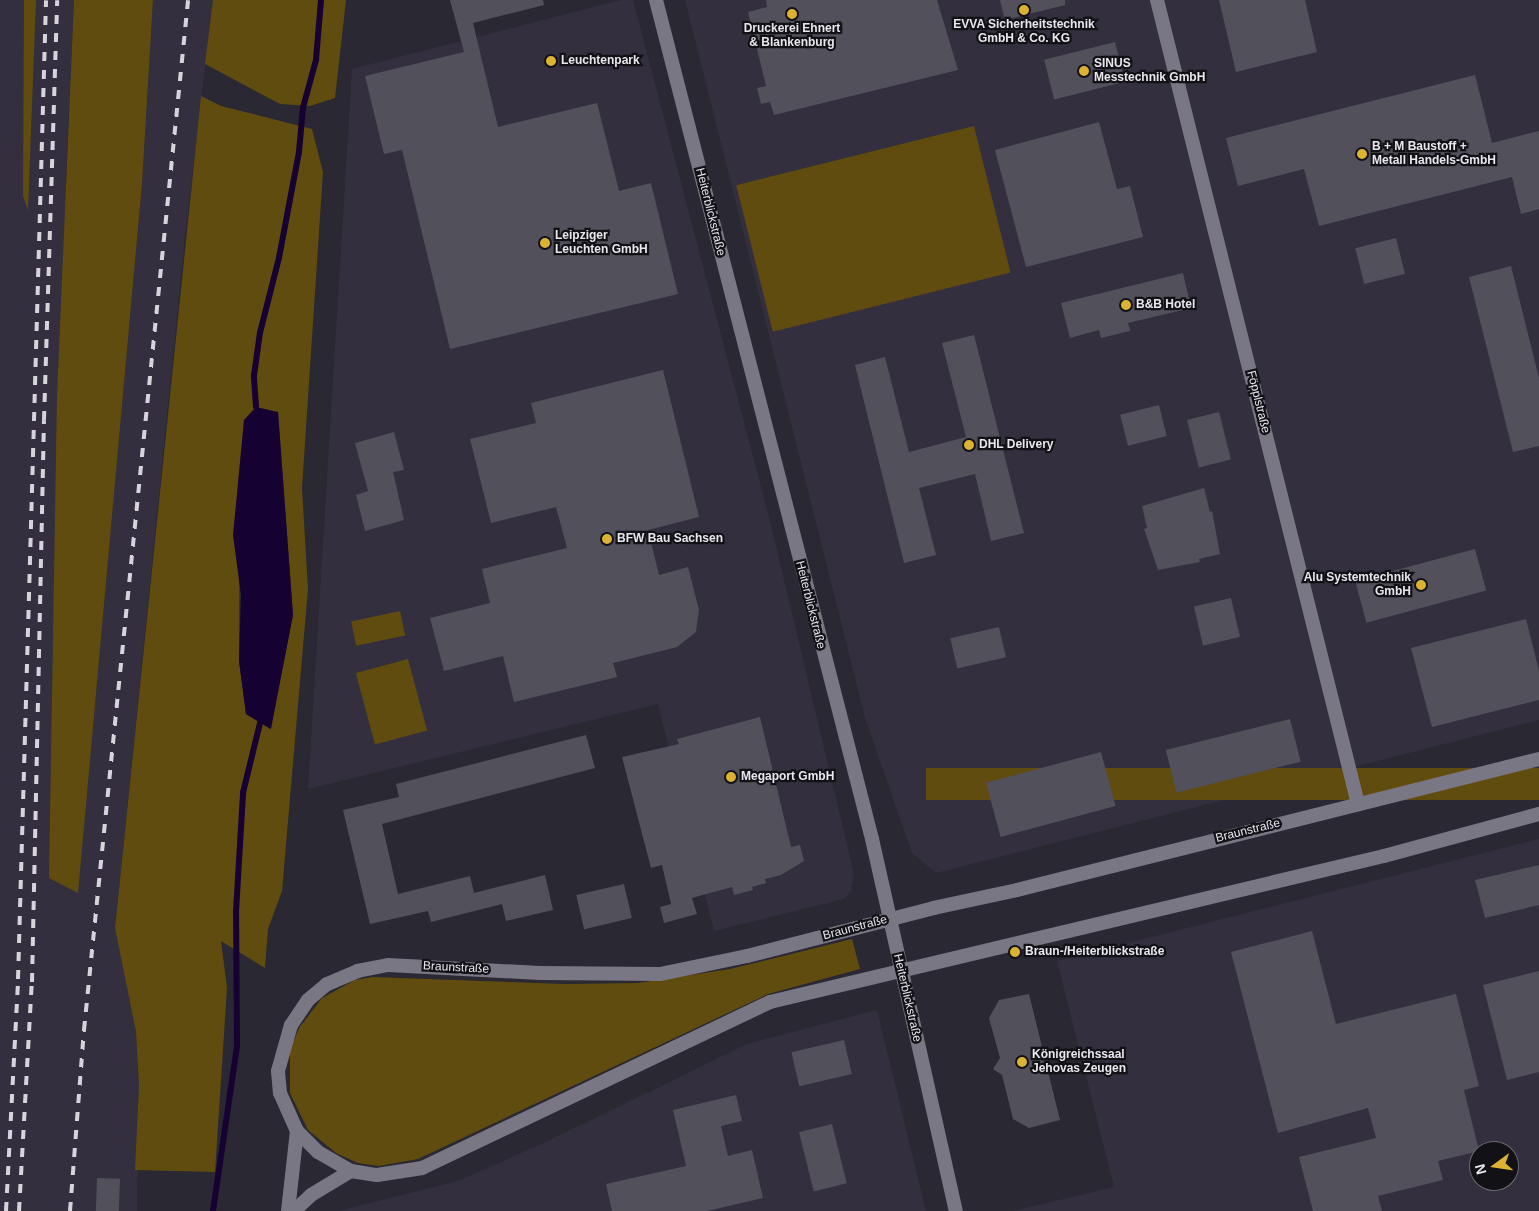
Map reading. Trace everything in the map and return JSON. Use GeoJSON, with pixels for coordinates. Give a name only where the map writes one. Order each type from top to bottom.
{"type":"FeatureCollection","features":[{"type":"Feature","properties":{"kind":"main road","name":"Heiterblickstraße"},"geometry":{"type":"LineString","coordinates":[[656,0],[889,919],[956,1211]]}},
{"type":"Feature","properties":{"kind":"main road","name":"Föpplstraße"},"geometry":{"type":"LineString","coordinates":[[1157,0],[1358,804]]}},
{"type":"Feature","properties":{"kind":"main road","name":"Braunstraße"},"geometry":{"type":"LineString","coordinates":[[1539,759],[1018,890],[889,919],[747,956],[660,974],[540,973],[388,965],[342,976],[308,1000],[291,1025],[281,1050],[278,1071],[280,1093],[297,1131],[318,1152],[351,1171],[377,1175],[422,1168],[770,1002],[1384,856],[1539,814]]}},
{"type":"Feature","properties":{"kind":"main road"},"geometry":{"type":"LineString","coordinates":[[288,1211],[297,1131]]}},
{"type":"Feature","properties":{"kind":"main road"},"geometry":{"type":"LineString","coordinates":[[294,1211],[312,1196],[351,1171]]}},
{"type":"Feature","properties":{"kind":"shaded area"},"geometry":{"type":"Polygon","coordinates":[[[0,0],[74,0],[66,175],[95,705],[142,184],[153,0],[213,0],[185,237],[115,928],[136,1032],[139,1085],[137,1211],[0,1211],[0,0]]]}},
{"type":"Feature","properties":{"kind":"shaded area"},"geometry":{"type":"Polygon","coordinates":[[[24,0],[36,0],[28,210],[23,196],[24,0]]]}},
{"type":"Feature","properties":{"kind":"shaded area"},"geometry":{"type":"Polygon","coordinates":[[[74,0],[153,0],[142,184],[78,893],[49,878],[57,396],[74,0]]]}},
{"type":"Feature","properties":{"kind":"shaded area"},"geometry":{"type":"Polygon","coordinates":[[[213,0],[346,0],[335,98],[310,106],[280,104],[205,64],[213,0]]]}},
{"type":"Feature","properties":{"kind":"shaded area"},"geometry":{"type":"Polygon","coordinates":[[[621,0],[633,0],[771,525],[854,874],[851,891],[844,899],[714,931],[658,704],[308,789],[352,69],[621,0]]]}},
{"type":"Feature","properties":{"kind":"shaded area"},"geometry":{"type":"Polygon","coordinates":[[[685,0],[1539,0],[1539,720],[936,873],[912,853],[865,718],[685,0]]]}},
{"type":"Feature","properties":{"kind":"shaded area"},"geometry":{"type":"Polygon","coordinates":[[[201,96],[221,106],[312,129],[323,172],[302,488],[308,589],[282,891],[268,929],[265,968],[221,941],[227,988],[215,1172],[135,1170],[139,1085],[136,1032],[115,928],[201,96]],[[278,412],[244,420],[240,472],[239,661],[246,714],[270,729],[293,615],[278,412]]]}},
{"type":"Feature","properties":{"kind":"shaded area"},"geometry":{"type":"Polygon","coordinates":[[[974,126],[1011,273],[773,332],[736,185],[974,126]]]}},
{"type":"Feature","properties":{"kind":"shaded area"},"geometry":{"type":"Polygon","coordinates":[[[256,407],[278,412],[293,615],[271,729],[246,714],[239,661],[241,595],[233,535],[244,420],[256,407]]]}},
{"type":"Feature","properties":{"kind":"shaded area"},"geometry":{"type":"Polygon","coordinates":[[[400,611],[405,635],[356,646],[351,621],[400,611]]]}},
{"type":"Feature","properties":{"kind":"shaded area"},"geometry":{"type":"Polygon","coordinates":[[[408,659],[427,730],[375,744],[356,673],[408,659]]]}},
{"type":"Feature","properties":{"kind":"shaded area"},"geometry":{"type":"Polygon","coordinates":[[[926,768],[1539,768],[1539,800],[926,800],[926,768]]]}},
{"type":"Feature","properties":{"kind":"shaded area"},"geometry":{"type":"Polygon","coordinates":[[[1539,839],[1539,1211],[1013,1211],[1114,1187],[1057,961],[1539,839]]]}},
{"type":"Feature","properties":{"kind":"shaded area"},"geometry":{"type":"Polygon","coordinates":[[[852,939],[860,969],[768,994],[418,1159],[379,1166],[358,1163],[336,1153],[308,1130],[290,1093],[290,1051],[299,1028],[322,998],[355,980],[373,977],[566,984],[638,983],[730,969],[852,939]]]}},
{"type":"Feature","properties":{"kind":"shaded area"},"geometry":{"type":"Polygon","coordinates":[[[877,1010],[926,1211],[338,1211],[458,1181],[546,1142],[747,1044],[877,1010]]]}},
{"type":"Feature","properties":{"kind":"building","name":"Leipziger Leuchten GmbH"},"geometry":{"type":"Polygon","coordinates":[[[450,0],[543,0],[544,5],[473,23],[498,127],[597,103],[619,191],[651,183],[678,294],[450,349],[402,150],[384,154],[365,76],[464,52],[450,0]]]}},
{"type":"Feature","properties":{"kind":"building"},"geometry":{"type":"Polygon","coordinates":[[[766,0],[937,0],[958,70],[774,115],[770,102],[761,104],[757,88],[766,86],[748,12],[767,7],[766,0]]]}},
{"type":"Feature","properties":{"kind":"building","name":"EVVA Sicherheitstechnik GmbH & Co. KG"},"geometry":{"type":"Polygon","coordinates":[[[1000,0],[1065,0],[1065,5],[1005,20],[1000,0]]]}},
{"type":"Feature","properties":{"kind":"building"},"geometry":{"type":"Polygon","coordinates":[[[1219,0],[1305,0],[1317,52],[1236,72],[1219,0]]]}},
{"type":"Feature","properties":{"kind":"building","name":"SINUS Messtechnik GmbH"},"geometry":{"type":"Polygon","coordinates":[[[1115,42],[1125,82],[1054,99],[1044,60],[1115,42]]]}},
{"type":"Feature","properties":{"kind":"building","name":"B + M Baustoff + Metall Handels-GmbH"},"geometry":{"type":"Polygon","coordinates":[[[1475,75],[1492,143],[1539,131],[1539,209],[1521,214],[1512,177],[1319,226],[1304,169],[1238,186],[1226,138],[1475,75]]]}},
{"type":"Feature","properties":{"kind":"building"},"geometry":{"type":"Polygon","coordinates":[[[1099,122],[1117,189],[1130,186],[1143,237],[1026,267],[995,150],[1099,122]]]}},
{"type":"Feature","properties":{"kind":"building"},"geometry":{"type":"Polygon","coordinates":[[[1396,238],[1405,274],[1364,284],[1355,248],[1396,238]]]}},
{"type":"Feature","properties":{"kind":"building"},"geometry":{"type":"Polygon","coordinates":[[[1511,266],[1539,378],[1539,446],[1513,452],[1469,277],[1511,266]]]}},
{"type":"Feature","properties":{"kind":"building","name":"B&B Hotel"},"geometry":{"type":"Polygon","coordinates":[[[1183,273],[1191,308],[1128,323],[1130,331],[1101,338],[1099,330],[1070,338],[1061,303],[1183,273]]]}},
{"type":"Feature","properties":{"kind":"building","name":"DHL Delivery"},"geometry":{"type":"Polygon","coordinates":[[[974,335],[1024,533],[991,541],[975,474],[919,488],[936,555],[904,563],[855,365],[885,357],[909,452],[966,437],[942,343],[974,335]]]}},
{"type":"Feature","properties":{"kind":"building","name":"BFW Bau Sachsen"},"geometry":{"type":"Polygon","coordinates":[[[663,370],[699,517],[648,530],[659,575],[688,567],[699,610],[696,632],[677,647],[613,663],[617,677],[514,702],[503,656],[444,671],[430,618],[490,603],[482,569],[567,548],[556,507],[491,523],[470,439],[536,423],[531,403],[663,370]]]}},
{"type":"Feature","properties":{"kind":"building"},"geometry":{"type":"Polygon","coordinates":[[[1159,405],[1167,436],[1128,446],[1120,415],[1159,405]]]}},
{"type":"Feature","properties":{"kind":"building"},"geometry":{"type":"Polygon","coordinates":[[[1219,412],[1231,460],[1199,468],[1187,420],[1219,412]]]}},
{"type":"Feature","properties":{"kind":"building"},"geometry":{"type":"Polygon","coordinates":[[[394,432],[404,470],[393,472],[404,520],[365,531],[356,495],[368,491],[355,443],[394,432]]]}},
{"type":"Feature","properties":{"kind":"building"},"geometry":{"type":"Polygon","coordinates":[[[1204,488],[1210,512],[1212,511],[1220,554],[1199,559],[1200,562],[1158,570],[1144,529],[1147,528],[1142,506],[1204,488]]]}},
{"type":"Feature","properties":{"kind":"building","name":"Alu Systemtechnik GmbH"},"geometry":{"type":"Polygon","coordinates":[[[1475,549],[1486,591],[1366,623],[1355,581],[1475,549]]]}},
{"type":"Feature","properties":{"kind":"building"},"geometry":{"type":"Polygon","coordinates":[[[1231,598],[1240,637],[1203,646],[1194,607],[1231,598]]]}},
{"type":"Feature","properties":{"kind":"building"},"geometry":{"type":"Polygon","coordinates":[[[1526,619],[1539,671],[1539,700],[1432,727],[1411,648],[1526,619]]]}},
{"type":"Feature","properties":{"kind":"building"},"geometry":{"type":"Polygon","coordinates":[[[999,627],[1006,657],[957,668],[950,638],[999,627]]]}},
{"type":"Feature","properties":{"kind":"building"},"geometry":{"type":"Polygon","coordinates":[[[760,717],[791,847],[800,845],[804,861],[781,875],[765,879],[766,883],[752,887],[753,890],[734,895],[732,887],[692,898],[697,914],[664,923],[660,907],[671,904],[662,865],[651,868],[622,757],[679,744],[677,739],[760,717]]]}},
{"type":"Feature","properties":{"kind":"building"},"geometry":{"type":"Polygon","coordinates":[[[1290,719],[1301,762],[1176,793],[1166,750],[1290,719]]]}},
{"type":"Feature","properties":{"kind":"building"},"geometry":{"type":"Polygon","coordinates":[[[586,735],[595,768],[382,824],[398,894],[470,876],[474,893],[545,875],[553,910],[506,921],[502,904],[431,922],[428,911],[370,924],[343,810],[399,797],[396,784],[586,735]]]}},
{"type":"Feature","properties":{"kind":"building"},"geometry":{"type":"Polygon","coordinates":[[[1101,752],[1115,806],[1001,837],[986,783],[1101,752]]]}},
{"type":"Feature","properties":{"kind":"building"},"geometry":{"type":"Polygon","coordinates":[[[1539,865],[1539,905],[1485,918],[1475,880],[1539,865]]]}},
{"type":"Feature","properties":{"kind":"building"},"geometry":{"type":"Polygon","coordinates":[[[624,884],[632,918],[584,929],[576,895],[624,884]]]}},
{"type":"Feature","properties":{"kind":"building"},"geometry":{"type":"Polygon","coordinates":[[[1312,931],[1336,1024],[1456,994],[1479,1086],[1464,1090],[1477,1141],[1469,1141],[1469,1153],[1438,1161],[1443,1180],[1378,1196],[1382,1211],[1313,1211],[1299,1157],[1376,1138],[1368,1108],[1278,1133],[1231,952],[1312,931]]]}},
{"type":"Feature","properties":{"kind":"building"},"geometry":{"type":"Polygon","coordinates":[[[1539,971],[1539,1072],[1507,1080],[1483,985],[1539,971]]]}},
{"type":"Feature","properties":{"kind":"building","name":"Königreichssaal Jehovas Zeugen"},"geometry":{"type":"Polygon","coordinates":[[[1029,994],[1060,1120],[1029,1128],[1013,1119],[1002,1075],[993,1069],[1000,1058],[989,1018],[999,1000],[1029,994]]]}},
{"type":"Feature","properties":{"kind":"building"},"geometry":{"type":"Polygon","coordinates":[[[844,1040],[852,1074],[799,1086],[791,1052],[844,1040]]]}},
{"type":"Feature","properties":{"kind":"building"},"geometry":{"type":"Polygon","coordinates":[[[736,1095],[742,1121],[721,1126],[728,1156],[752,1150],[763,1198],[707,1211],[612,1211],[606,1184],[686,1166],[673,1110],[736,1095]]]}},
{"type":"Feature","properties":{"kind":"building"},"geometry":{"type":"Polygon","coordinates":[[[832,1124],[847,1183],[814,1191],[799,1132],[832,1124]]]}},
{"type":"Feature","properties":{"kind":"building"},"geometry":{"type":"Polygon","coordinates":[[[97,1178],[120,1179],[119,1211],[96,1211],[97,1178]]]}},
{"type":"Feature","properties":{"kind":"waterway"},"geometry":{"type":"LineString","coordinates":[[256,407],[254,376],[260,333],[279,258],[299,152],[303,108],[316,60],[321,0]]}},
{"type":"Feature","properties":{"kind":"waterway"},"geometry":{"type":"LineString","coordinates":[[213,1211],[237,1046],[236,912],[243,793],[260,723]]}},
{"type":"Feature","properties":{"kind":"railway"},"geometry":{"type":"LineString","coordinates":[[6,1211],[18,979],[46,0]]}},
{"type":"Feature","properties":{"kind":"railway"},"geometry":{"type":"LineString","coordinates":[[19,1211],[32,982],[44,420],[57,0]]}},
{"type":"Feature","properties":{"kind":"railway"},"geometry":{"type":"LineString","coordinates":[[70,1211],[84,1030],[188,0]]}},
{"type":"Feature","properties":{"kind":"place","name":"EVVA Sicherheitstechnik GmbH & Co. KG"},"geometry":{"type":"Point","coordinates":[1024,10]}},
{"type":"Feature","properties":{"kind":"place","name":"Druckerei Ehnert & Blankenburg"},"geometry":{"type":"Point","coordinates":[792,14]}},
{"type":"Feature","properties":{"kind":"place","name":"Leuchtenpark"},"geometry":{"type":"Point","coordinates":[551,61]}},
{"type":"Feature","properties":{"kind":"place","name":"SINUS Messtechnik GmbH"},"geometry":{"type":"Point","coordinates":[1084,71]}},
{"type":"Feature","properties":{"kind":"place","name":"B + M Baustoff + Metall Handels-GmbH"},"geometry":{"type":"Point","coordinates":[1362,154]}},
{"type":"Feature","properties":{"kind":"place","name":"Leipziger Leuchten GmbH"},"geometry":{"type":"Point","coordinates":[545,243]}},
{"type":"Feature","properties":{"kind":"place","name":"B&B Hotel"},"geometry":{"type":"Point","coordinates":[1126,305]}},
{"type":"Feature","properties":{"kind":"place","name":"DHL Delivery"},"geometry":{"type":"Point","coordinates":[969,445]}},
{"type":"Feature","properties":{"kind":"place","name":"BFW Bau Sachsen"},"geometry":{"type":"Point","coordinates":[607,539]}},
{"type":"Feature","properties":{"kind":"place","name":"Alu Systemtechnik GmbH"},"geometry":{"type":"Point","coordinates":[1421,585]}},
{"type":"Feature","properties":{"kind":"place","name":"Megaport GmbH"},"geometry":{"type":"Point","coordinates":[731,777]}},
{"type":"Feature","properties":{"kind":"place","name":"Braun-/Heiterblickstraße"},"geometry":{"type":"Point","coordinates":[1015,952]}},
{"type":"Feature","properties":{"kind":"place","name":"Königreichssaal Jehovas Zeugen"},"geometry":{"type":"Point","coordinates":[1022,1062]}}]}
